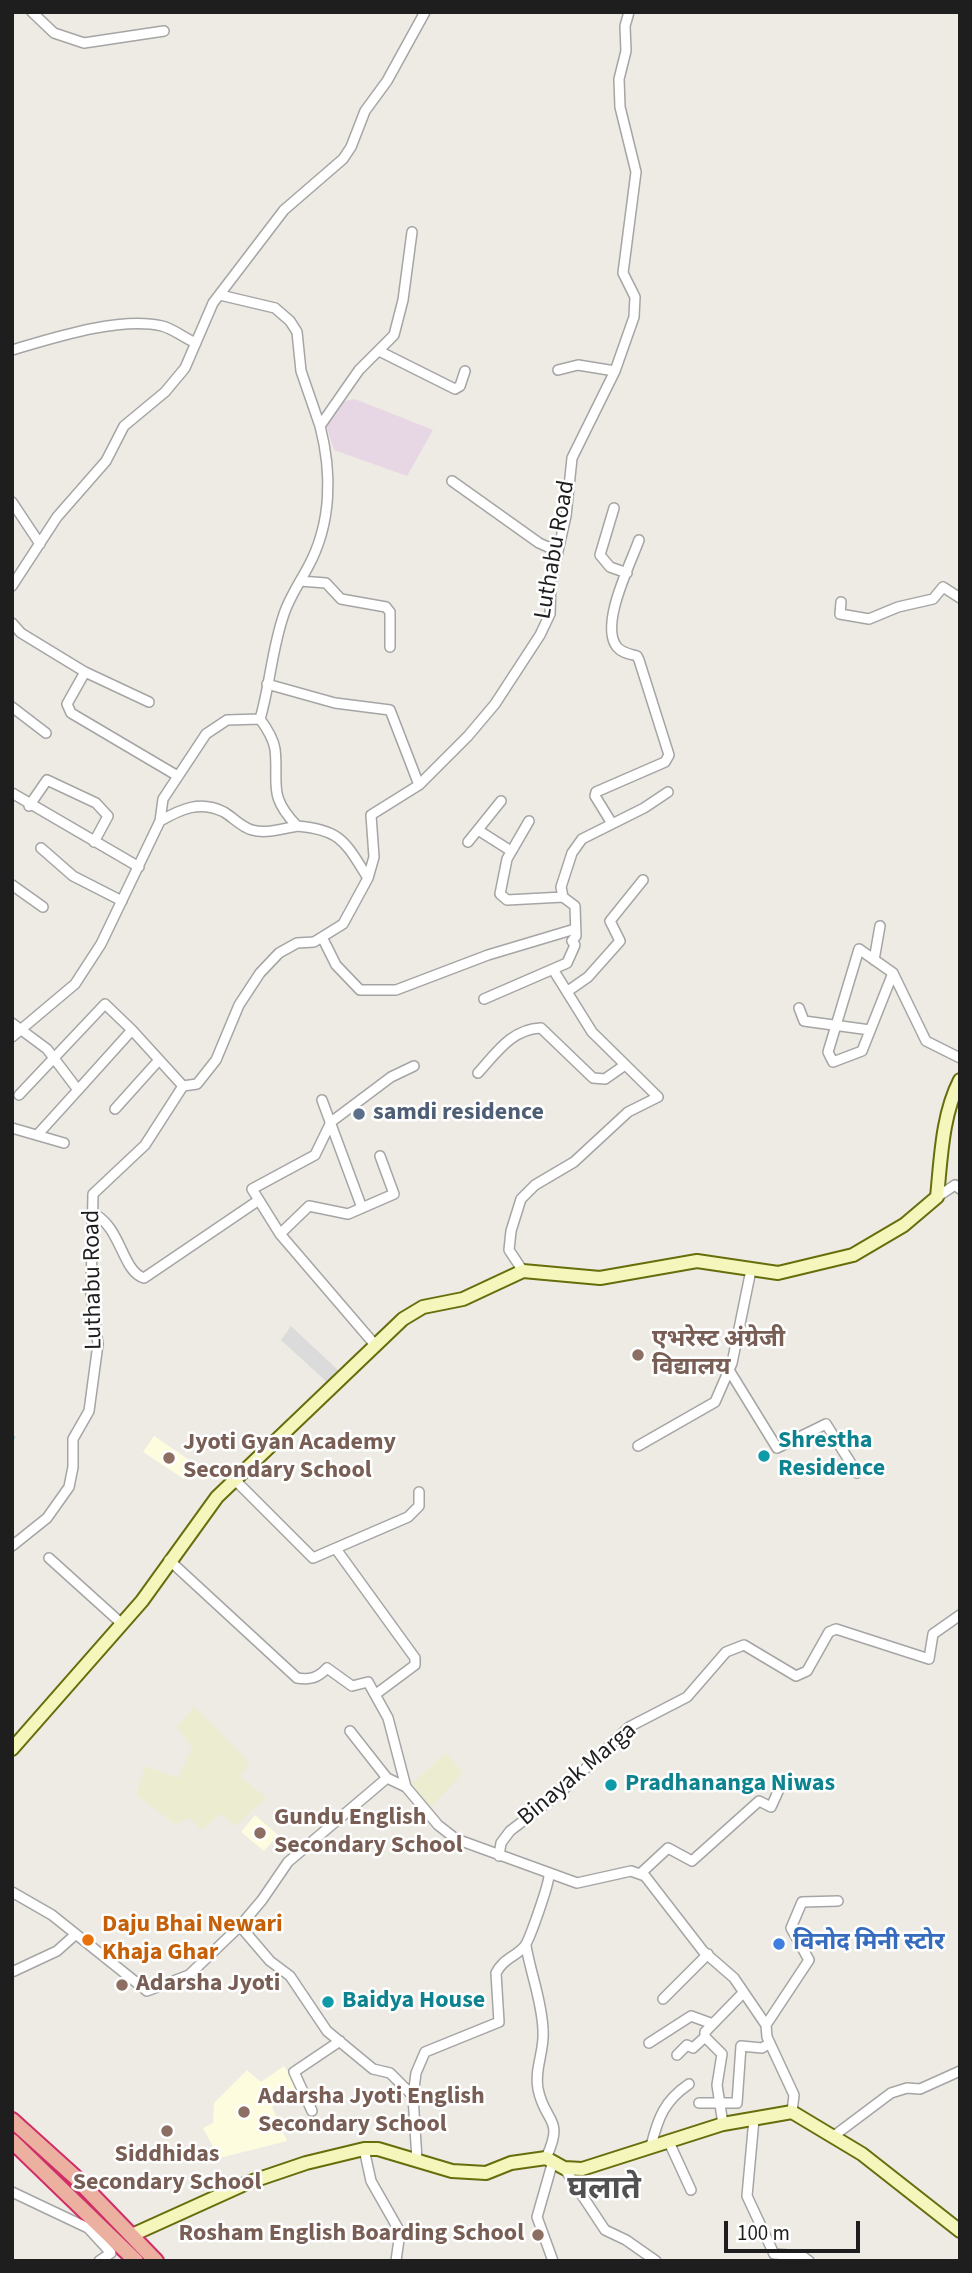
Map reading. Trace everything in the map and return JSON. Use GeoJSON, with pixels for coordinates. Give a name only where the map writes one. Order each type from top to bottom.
{"type":"FeatureCollection","features":[{"type":"Feature","properties":{"kind":"highway"},"geometry":{"type":"LineString","coordinates":[[12,2120],[156,2261]]}},
{"type":"Feature","properties":{"kind":"highway"},"geometry":{"type":"LineString","coordinates":[[12,2141],[136,2261]]}},
{"type":"Feature","properties":{"kind":"main road"},"geometry":{"type":"LineString","coordinates":[[14,1741],[142,1601],[197,1521],[234,1480],[392,1328],[423,1307],[463,1299],[523,1271],[600,1278],[697,1261],[778,1273],[853,1255],[904,1226],[937,1197],[943,1139],[952,1095],[960,1080]]}},
{"type":"Feature","properties":{"kind":"main road"},"geometry":{"type":"LineString","coordinates":[[132,2235],[247,2183],[306,2163],[364,2149],[378,2149],[452,2171],[486,2173],[511,2163],[554,2163],[582,2169],[723,2124],[792,2112],[835,2135],[960,2231]]}},
{"type":"Feature","properties":{"kind":"street"},"geometry":{"type":"LineString","coordinates":[[32,12],[54,33],[84,43],[164,30]]}},
{"type":"Feature","properties":{"kind":"street"},"geometry":{"type":"LineString","coordinates":[[12,586],[57,517],[106,461],[124,426],[165,392],[185,368],[207,313],[294,199],[347,153],[365,111],[387,81],[425,12]]}},
{"type":"Feature","properties":{"kind":"street","name":"Luthabu Road"},"geometry":{"type":"LineString","coordinates":[[12,1546],[47,1518],[69,1487],[73,1467],[73,1439],[89,1411],[98,1344],[91,1294],[93,1195],[145,1145],[183,1086],[197,1084],[216,1060],[239,1005],[260,973],[279,953],[297,943],[314,942],[343,924],[368,878],[374,857],[371,815],[419,785],[442,765],[495,704],[540,635],[550,614],[557,551],[566,516],[572,458],[615,371],[634,317],[635,297],[624,273],[636,172],[620,107],[619,79],[626,51],[625,26],[629,12]]}},
{"type":"Feature","properties":{"kind":"street"},"geometry":{"type":"LineString","coordinates":[[320,426],[359,370],[394,335],[403,300],[412,232]]}},
{"type":"Feature","properties":{"kind":"street"},"geometry":{"type":"LineString","coordinates":[[220,295],[275,308],[290,321],[297,332],[301,371],[329,460],[329,484],[318,542],[285,610],[260,719],[275,748],[274,774],[279,801],[284,813],[296,826]]}},
{"type":"Feature","properties":{"kind":"street"},"geometry":{"type":"LineString","coordinates":[[12,350],[83,330],[139,324],[164,326],[196,343]]}},
{"type":"Feature","properties":{"kind":"street"},"geometry":{"type":"LineString","coordinates":[[379,351],[455,389],[459,387],[465,371]]}},
{"type":"Feature","properties":{"kind":"street"},"geometry":{"type":"LineString","coordinates":[[558,370],[578,365],[615,371]]}},
{"type":"Feature","properties":{"kind":"street"},"geometry":{"type":"LineString","coordinates":[[452,481],[539,543],[557,551]]}},
{"type":"Feature","properties":{"kind":"street"},"geometry":{"type":"LineString","coordinates":[[12,502],[40,544]]}},
{"type":"Feature","properties":{"kind":"street"},"geometry":{"type":"LineString","coordinates":[[614,508],[600,555],[610,567],[627,573]]}},
{"type":"Feature","properties":{"kind":"street"},"geometry":{"type":"LineString","coordinates":[[611,822],[595,796],[596,792],[665,762],[669,755],[637,656],[625,653],[614,641],[611,616],[639,540]]}},
{"type":"Feature","properties":{"kind":"street"},"geometry":{"type":"LineString","coordinates":[[300,581],[326,583],[341,599],[386,607],[390,612],[390,647]]}},
{"type":"Feature","properties":{"kind":"street"},"geometry":{"type":"LineString","coordinates":[[841,602],[840,614],[869,619],[898,607],[933,599],[943,587],[960,598]]}},
{"type":"Feature","properties":{"kind":"street"},"geometry":{"type":"LineString","coordinates":[[12,624],[21,633],[85,671],[149,702]]}},
{"type":"Feature","properties":{"kind":"street"},"geometry":{"type":"LineString","coordinates":[[85,671],[67,705],[71,713],[176,775]]}},
{"type":"Feature","properties":{"kind":"street"},"geometry":{"type":"LineString","coordinates":[[267,684],[335,703],[390,710],[419,785]]}},
{"type":"Feature","properties":{"kind":"street"},"geometry":{"type":"LineString","coordinates":[[12,707],[46,733]]}},
{"type":"Feature","properties":{"kind":"street"},"geometry":{"type":"LineString","coordinates":[[12,1037],[75,984],[101,944],[160,821],[163,799],[176,775],[206,734],[228,720],[260,719]]}},
{"type":"Feature","properties":{"kind":"street"},"geometry":{"type":"LineString","coordinates":[[29,806],[47,780],[96,803],[108,816],[94,842]]}},
{"type":"Feature","properties":{"kind":"street"},"geometry":{"type":"LineString","coordinates":[[484,999],[554,971],[566,963],[573,952],[575,906],[564,897],[561,887],[572,853],[582,839],[611,822],[644,808],[668,792]]}},
{"type":"Feature","properties":{"kind":"street"},"geometry":{"type":"LineString","coordinates":[[12,793],[29,806],[139,867]]}},
{"type":"Feature","properties":{"kind":"street"},"geometry":{"type":"LineString","coordinates":[[468,842],[500,801]]}},
{"type":"Feature","properties":{"kind":"street"},"geometry":{"type":"LineString","coordinates":[[160,821],[182,809],[200,806],[225,813],[253,831],[268,832],[296,826],[324,828],[347,845],[368,878]]}},
{"type":"Feature","properties":{"kind":"street"},"geometry":{"type":"LineString","coordinates":[[529,821],[511,851],[500,885],[503,899],[564,897]]}},
{"type":"Feature","properties":{"kind":"street"},"geometry":{"type":"LineString","coordinates":[[478,830],[511,851]]}},
{"type":"Feature","properties":{"kind":"street"},"geometry":{"type":"LineString","coordinates":[[41,848],[73,876],[122,901]]}},
{"type":"Feature","properties":{"kind":"street"},"geometry":{"type":"LineString","coordinates":[[568,991],[588,977],[620,941],[610,921],[643,880]]}},
{"type":"Feature","properties":{"kind":"street"},"geometry":{"type":"LineString","coordinates":[[12,886],[43,907]]}},
{"type":"Feature","properties":{"kind":"street"},"geometry":{"type":"LineString","coordinates":[[874,960],[880,926]]}},
{"type":"Feature","properties":{"kind":"street"},"geometry":{"type":"LineString","coordinates":[[322,937],[336,965],[360,990],[396,990],[488,955],[575,929]]}},
{"type":"Feature","properties":{"kind":"street"},"geometry":{"type":"LineString","coordinates":[[893,973],[862,1051],[833,1062],[828,1052],[859,950],[893,973],[926,1041],[960,1058]]}},
{"type":"Feature","properties":{"kind":"street"},"geometry":{"type":"LineString","coordinates":[[523,1271],[509,1250],[509,1238],[521,1199],[535,1185],[575,1162],[628,1112],[657,1097],[592,1032],[554,971]]}},
{"type":"Feature","properties":{"kind":"street"},"geometry":{"type":"LineString","coordinates":[[19,1095],[105,1004],[183,1086]]}},
{"type":"Feature","properties":{"kind":"street"},"geometry":{"type":"LineString","coordinates":[[799,1008],[804,1021],[870,1030]]}},
{"type":"Feature","properties":{"kind":"street"},"geometry":{"type":"LineString","coordinates":[[12,1023],[47,1049],[78,1090]]}},
{"type":"Feature","properties":{"kind":"street"},"geometry":{"type":"LineString","coordinates":[[478,1073],[512,1036],[526,1028],[541,1028],[593,1078],[605,1079],[625,1065]]}},
{"type":"Feature","properties":{"kind":"street"},"geometry":{"type":"LineString","coordinates":[[39,1133],[132,1030]]}},
{"type":"Feature","properties":{"kind":"street"},"geometry":{"type":"LineString","coordinates":[[115,1109],[159,1060]]}},
{"type":"Feature","properties":{"kind":"street"},"geometry":{"type":"LineString","coordinates":[[376,1346],[280,1234],[252,1189],[315,1155],[331,1122],[391,1077],[414,1066]]}},
{"type":"Feature","properties":{"kind":"street"},"geometry":{"type":"LineString","coordinates":[[323,1100],[362,1208]]}},
{"type":"Feature","properties":{"kind":"street"},"geometry":{"type":"LineString","coordinates":[[12,1128],[39,1133],[64,1143]]}},
{"type":"Feature","properties":{"kind":"street"},"geometry":{"type":"LineString","coordinates":[[280,1234],[309,1206],[348,1214],[394,1194],[380,1156]]}},
{"type":"Feature","properties":{"kind":"street"},"geometry":{"type":"LineString","coordinates":[[937,1197],[955,1185],[960,1189]]}},
{"type":"Feature","properties":{"kind":"street"},"geometry":{"type":"LineString","coordinates":[[92,1213],[106,1219],[132,1269],[144,1278],[259,1200]]}},
{"type":"Feature","properties":{"kind":"street"},"geometry":{"type":"LineString","coordinates":[[638,1446],[715,1402],[729,1370],[751,1270]]}},
{"type":"Feature","properties":{"kind":"street"},"geometry":{"type":"LineString","coordinates":[[729,1370],[777,1448],[826,1424],[857,1473]]}},
{"type":"Feature","properties":{"kind":"street"},"geometry":{"type":"LineString","coordinates":[[234,1480],[313,1558],[408,1517],[419,1506],[419,1492]]}},
{"type":"Feature","properties":{"kind":"street"},"geometry":{"type":"LineString","coordinates":[[336,1549],[415,1658],[415,1665],[376,1694]]}},
{"type":"Feature","properties":{"kind":"street"},"geometry":{"type":"LineString","coordinates":[[49,1558],[121,1623]]}},
{"type":"Feature","properties":{"kind":"street"},"geometry":{"type":"LineString","coordinates":[[169,1560],[297,1678],[308,1680],[320,1676],[327,1668],[352,1686],[368,1682],[394,1735],[407,1787],[438,1825],[456,1839],[577,1883],[631,1871],[645,1876],[708,1954],[728,1971],[766,2025],[770,2043],[794,2095],[792,2112]]}},
{"type":"Feature","properties":{"kind":"street","name":"Binayak Marga"},"geometry":{"type":"LineString","coordinates":[[499,1856],[501,1843],[510,1832],[561,1792],[629,1727],[687,1697],[726,1653],[744,1645],[796,1676],[807,1671],[829,1632],[836,1629],[929,1659],[933,1634],[960,1615]]}},
{"type":"Feature","properties":{"kind":"street"},"geometry":{"type":"LineString","coordinates":[[350,1731],[387,1778],[407,1787]]}},
{"type":"Feature","properties":{"kind":"street"},"geometry":{"type":"LineString","coordinates":[[12,1892],[39,1906],[147,1991],[189,1975],[240,1926],[262,1900],[288,1861],[387,1778]]}},
{"type":"Feature","properties":{"kind":"street"},"geometry":{"type":"LineString","coordinates":[[640,1874],[668,1848],[692,1861],[759,1801],[771,1807],[781,1785]]}},
{"type":"Feature","properties":{"kind":"street"},"geometry":{"type":"LineString","coordinates":[[550,1875],[548,1890],[535,1916],[526,1946],[541,2001],[544,2034],[538,2088],[555,2127],[554,2163],[537,2217],[553,2261]]}},
{"type":"Feature","properties":{"kind":"street"},"geometry":{"type":"LineString","coordinates":[[766,2025],[809,1960],[791,1928],[802,1902],[838,1901]]}},
{"type":"Feature","properties":{"kind":"street"},"geometry":{"type":"LineString","coordinates":[[240,1926],[271,1961],[290,1976],[327,2031],[373,2069],[390,2073],[413,2096]]}},
{"type":"Feature","properties":{"kind":"street"},"geometry":{"type":"LineString","coordinates":[[12,1972],[57,1951],[76,1934]]}},
{"type":"Feature","properties":{"kind":"street"},"geometry":{"type":"LineString","coordinates":[[417,2160],[413,2096],[416,2073],[425,2052],[499,2022],[496,1973],[500,1965],[526,1946]]}},
{"type":"Feature","properties":{"kind":"street"},"geometry":{"type":"LineString","coordinates":[[663,1998],[708,1954]]}},
{"type":"Feature","properties":{"kind":"street"},"geometry":{"type":"LineString","coordinates":[[677,2055],[687,2045],[692,2048],[705,2037],[705,2032],[744,1993]]}},
{"type":"Feature","properties":{"kind":"street"},"geometry":{"type":"LineString","coordinates":[[649,2043],[691,2016],[713,2024]]}},
{"type":"Feature","properties":{"kind":"street"},"geometry":{"type":"LineString","coordinates":[[705,2037],[722,2054],[717,2085],[723,2124]]}},
{"type":"Feature","properties":{"kind":"street"},"geometry":{"type":"LineString","coordinates":[[312,2111],[294,2071],[340,2040]]}},
{"type":"Feature","properties":{"kind":"street"},"geometry":{"type":"LineString","coordinates":[[699,2103],[737,2102],[741,2046],[762,2048],[770,2043]]}},
{"type":"Feature","properties":{"kind":"street"},"geometry":{"type":"LineString","coordinates":[[835,2135],[891,2093],[907,2088],[920,2089],[960,2071]]}},
{"type":"Feature","properties":{"kind":"street"},"geometry":{"type":"LineString","coordinates":[[651,2146],[666,2102],[689,2084]]}},
{"type":"Feature","properties":{"kind":"street"},"geometry":{"type":"LineString","coordinates":[[754,2119],[747,2196],[774,2254],[802,2256],[809,2261]]}},
{"type":"Feature","properties":{"kind":"street"},"geometry":{"type":"LineString","coordinates":[[668,2140],[691,2190]]}},
{"type":"Feature","properties":{"kind":"street"},"geometry":{"type":"LineString","coordinates":[[364,2149],[371,2181],[396,2220],[400,2232],[396,2261]]}},
{"type":"Feature","properties":{"kind":"street"},"geometry":{"type":"LineString","coordinates":[[554,2163],[605,2230],[626,2240],[656,2261]]}},
{"type":"Feature","properties":{"kind":"street"},"geometry":{"type":"LineString","coordinates":[[12,2192],[88,2228],[111,2253],[99,2261]]}},
{"type":"Feature","properties":{"kind":"shaded area"},"geometry":{"type":"Polygon","coordinates":[[[355,399],[433,430],[407,476],[334,450],[323,416],[331,404],[355,399]]]}},
{"type":"Feature","properties":{"kind":"shaded area"},"geometry":{"type":"Polygon","coordinates":[[[291,1326],[341,1373],[330,1385],[281,1340],[291,1326]]]}},
{"type":"Feature","properties":{"kind":"shaded area","name":"Jyoti Gyan Academy Secondary School"},"geometry":{"type":"Polygon","coordinates":[[[154,1436],[194,1463],[184,1479],[143,1452],[154,1436]]]}},
{"type":"Feature","properties":{"kind":"shaded area"},"geometry":{"type":"Polygon","coordinates":[[[194,1706],[250,1763],[240,1776],[266,1798],[236,1826],[221,1814],[202,1830],[189,1818],[176,1825],[136,1795],[145,1766],[178,1778],[192,1748],[177,1727],[194,1706]]]}},
{"type":"Feature","properties":{"kind":"shaded area"},"geometry":{"type":"Polygon","coordinates":[[[446,1753],[463,1773],[430,1808],[411,1784],[446,1753]]]}},
{"type":"Feature","properties":{"kind":"shaded area","name":"Gundu English Secondary School"},"geometry":{"type":"Polygon","coordinates":[[[255,1815],[278,1835],[264,1851],[241,1832],[255,1815]]]}},
{"type":"Feature","properties":{"kind":"shaded area","name":"Adarsha Jyoti English Secondary School"},"geometry":{"type":"Polygon","coordinates":[[[284,2066],[298,2087],[272,2107],[287,2141],[219,2158],[203,2128],[213,2123],[214,2103],[247,2070],[261,2082],[284,2066]]]}},
{"type":"Feature","properties":{"kind":"waterway"},"geometry":{"type":"LineString","coordinates":[[12,1441],[14,1437]]}},
{"type":"Feature","properties":{"kind":"place","name":"samdi residence"},"geometry":{"type":"Point","coordinates":[359,1114]}},
{"type":"Feature","properties":{"kind":"place","name":"एभरेस्ट अंग्रेजी विद्यालय"},"geometry":{"type":"Point","coordinates":[638,1355]}},
{"type":"Feature","properties":{"kind":"place","name":"Shrestha Residence"},"geometry":{"type":"Point","coordinates":[764,1456]}},
{"type":"Feature","properties":{"kind":"place","name":"Jyoti Gyan Academy Secondary School"},"geometry":{"type":"Point","coordinates":[169,1458]}},
{"type":"Feature","properties":{"kind":"place","name":"Pradhananga Niwas"},"geometry":{"type":"Point","coordinates":[611,1785]}},
{"type":"Feature","properties":{"kind":"place","name":"Gundu English Secondary School"},"geometry":{"type":"Point","coordinates":[260,1833]}},
{"type":"Feature","properties":{"kind":"place","name":"Daju Bhai Newari Khaja Ghar"},"geometry":{"type":"Point","coordinates":[88,1940]}},
{"type":"Feature","properties":{"kind":"place","name":"विनोद मिनी स्टोर"},"geometry":{"type":"Point","coordinates":[779,1944]}},
{"type":"Feature","properties":{"kind":"place","name":"Adarsha Jyoti"},"geometry":{"type":"Point","coordinates":[122,1985]}},
{"type":"Feature","properties":{"kind":"place","name":"Baidya House"},"geometry":{"type":"Point","coordinates":[328,2002]}},
{"type":"Feature","properties":{"kind":"place","name":"Adarsha Jyoti English Secondary School"},"geometry":{"type":"Point","coordinates":[244,2112]}},
{"type":"Feature","properties":{"kind":"place","name":"Siddhidas Secondary School"},"geometry":{"type":"Point","coordinates":[167,2131]}},
{"type":"Feature","properties":{"kind":"place","name":"Rosham English Boarding School"},"geometry":{"type":"Point","coordinates":[538,2235]}},
{"type":"Feature","properties":{"kind":"district","name":"घलाते"},"geometry":{"type":"Point","coordinates":[604,2191]}}]}
